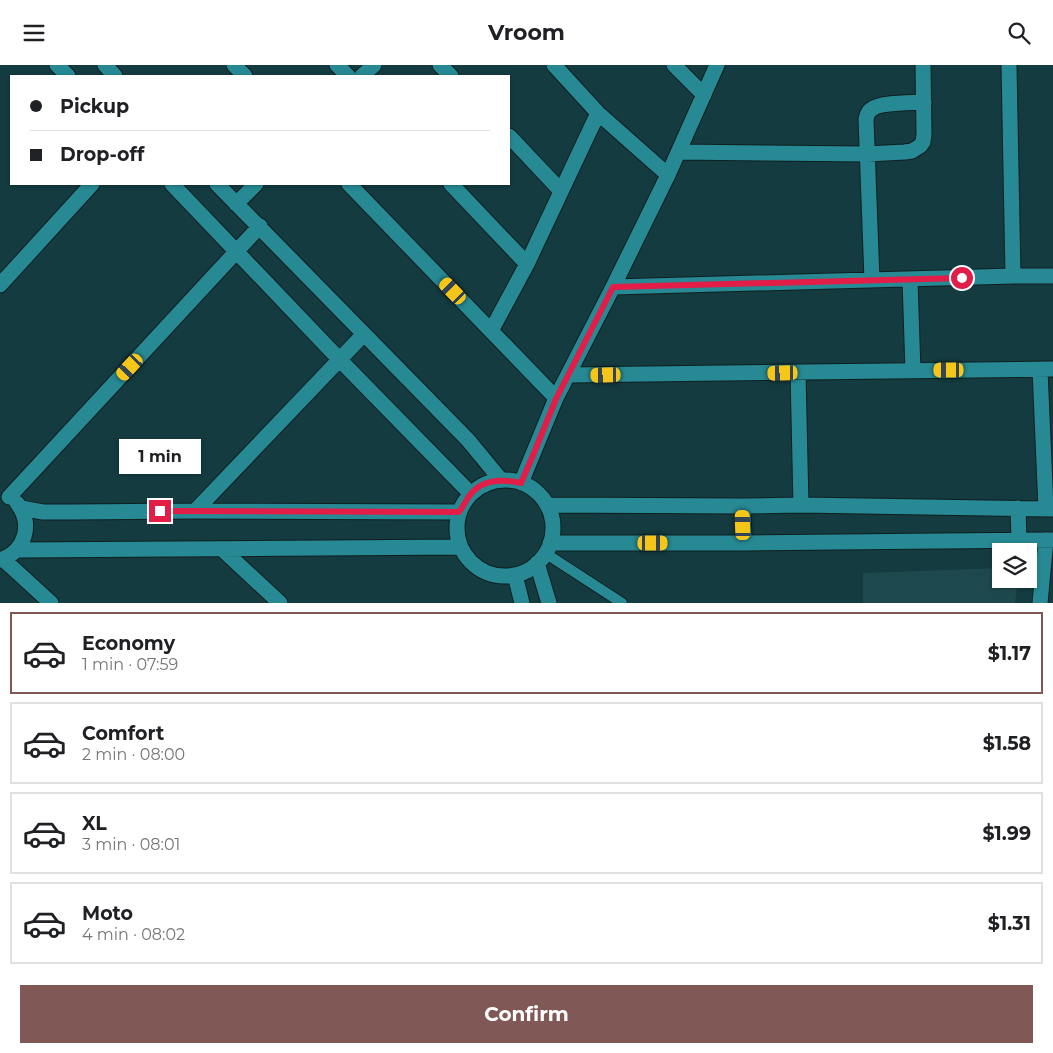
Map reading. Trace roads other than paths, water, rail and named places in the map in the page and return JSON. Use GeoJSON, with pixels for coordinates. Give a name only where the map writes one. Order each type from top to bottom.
{"type":"FeatureCollection","features":[{"type":"Feature","properties":{"kind":"street"},"geometry":{"type":"LineString","coordinates":[[57,65],[67,75]]}},
{"type":"Feature","properties":{"kind":"street"},"geometry":{"type":"LineString","coordinates":[[105,65],[114,75]]}},
{"type":"Feature","properties":{"kind":"street"},"geometry":{"type":"LineString","coordinates":[[234,65],[244,75]]}},
{"type":"Feature","properties":{"kind":"street"},"geometry":{"type":"LineString","coordinates":[[337,65],[347,75]]}},
{"type":"Feature","properties":{"kind":"street"},"geometry":{"type":"LineString","coordinates":[[363,75],[374,65]]}},
{"type":"Feature","properties":{"kind":"street"},"geometry":{"type":"LineString","coordinates":[[440,65],[450,75]]}},
{"type":"Feature","properties":{"kind":"street"},"geometry":{"type":"LineString","coordinates":[[554,65],[598,113],[668,175]]}},
{"type":"Feature","properties":{"kind":"street"},"geometry":{"type":"LineString","coordinates":[[674,65],[704,95]]}},
{"type":"Feature","properties":{"kind":"street"},"geometry":{"type":"LineString","coordinates":[[521,483],[556,399],[668,175],[717,65]]}},
{"type":"Feature","properties":{"kind":"street"},"geometry":{"type":"LineString","coordinates":[[678,152],[868,154],[905,152],[916,149],[923,141],[924,133],[923,65]]}},
{"type":"Feature","properties":{"kind":"street"},"geometry":{"type":"LineString","coordinates":[[1009,65],[1014,276]]}},
{"type":"Feature","properties":{"kind":"street"},"geometry":{"type":"LineString","coordinates":[[872,280],[866,119],[871,109],[876,106],[924,102]]}},
{"type":"Feature","properties":{"kind":"street"},"geometry":{"type":"LineString","coordinates":[[491,331],[527,264],[598,113]]}},
{"type":"Feature","properties":{"kind":"street"},"geometry":{"type":"LineString","coordinates":[[510,137],[561,191]]}},
{"type":"Feature","properties":{"kind":"street"},"geometry":{"type":"LineString","coordinates":[[0,285],[91,185]]}},
{"type":"Feature","properties":{"kind":"street"},"geometry":{"type":"LineString","coordinates":[[173,185],[471,494]]}},
{"type":"Feature","properties":{"kind":"street"},"geometry":{"type":"LineString","coordinates":[[218,185],[468,440],[501,480]]}},
{"type":"Feature","properties":{"kind":"street"},"geometry":{"type":"LineString","coordinates":[[236,204],[255,185]]}},
{"type":"Feature","properties":{"kind":"street"},"geometry":{"type":"LineString","coordinates":[[350,185],[556,399]]}},
{"type":"Feature","properties":{"kind":"street"},"geometry":{"type":"LineString","coordinates":[[452,185],[527,264]]}},
{"type":"Feature","properties":{"kind":"street"},"geometry":{"type":"LineString","coordinates":[[51,603],[2,559],[17,550],[22,543],[26,525],[21,508],[16,501],[5,495],[260,226]]}},
{"type":"Feature","properties":{"kind":"street"},"geometry":{"type":"LineString","coordinates":[[613,287],[1053,276]]}},
{"type":"Feature","properties":{"kind":"street"},"geometry":{"type":"LineString","coordinates":[[910,279],[913,371]]}},
{"type":"Feature","properties":{"kind":"street"},"geometry":{"type":"LineString","coordinates":[[195,511],[364,334]]}},
{"type":"Feature","properties":{"kind":"street"},"geometry":{"type":"LineString","coordinates":[[547,505],[801,505],[1050,509],[1047,369],[568,375]]}},
{"type":"Feature","properties":{"kind":"street"},"geometry":{"type":"LineString","coordinates":[[798,373],[801,505]]}},
{"type":"Feature","properties":{"kind":"street"},"geometry":{"type":"LineString","coordinates":[[549,603],[544,553],[552,530],[551,517],[547,505],[536,491],[521,483],[501,480],[483,485],[471,494],[459,512],[456,530],[460,547],[470,561],[483,571],[498,575],[515,575],[527,570],[544,553],[744,543],[1049,539],[1040,603]]}},
{"type":"Feature","properties":{"kind":"street"},"geometry":{"type":"LineString","coordinates":[[742,506],[744,543]]}},
{"type":"Feature","properties":{"kind":"street"},"geometry":{"type":"LineString","coordinates":[[21,508],[43,512],[459,512]]}},
{"type":"Feature","properties":{"kind":"street"},"geometry":{"type":"LineString","coordinates":[[1018,508],[1018,540]]}},
{"type":"Feature","properties":{"kind":"street"},"geometry":{"type":"LineString","coordinates":[[17,550],[460,547]]}},
{"type":"Feature","properties":{"kind":"street"},"geometry":{"type":"LineString","coordinates":[[222,549],[280,603]]}},
{"type":"Feature","properties":{"kind":"street"},"geometry":{"type":"LineString","coordinates":[[515,575],[522,603]]}},
{"type":"Feature","properties":{"kind":"lane"},"geometry":{"type":"LineString","coordinates":[[544,553],[622,603]]}}]}
